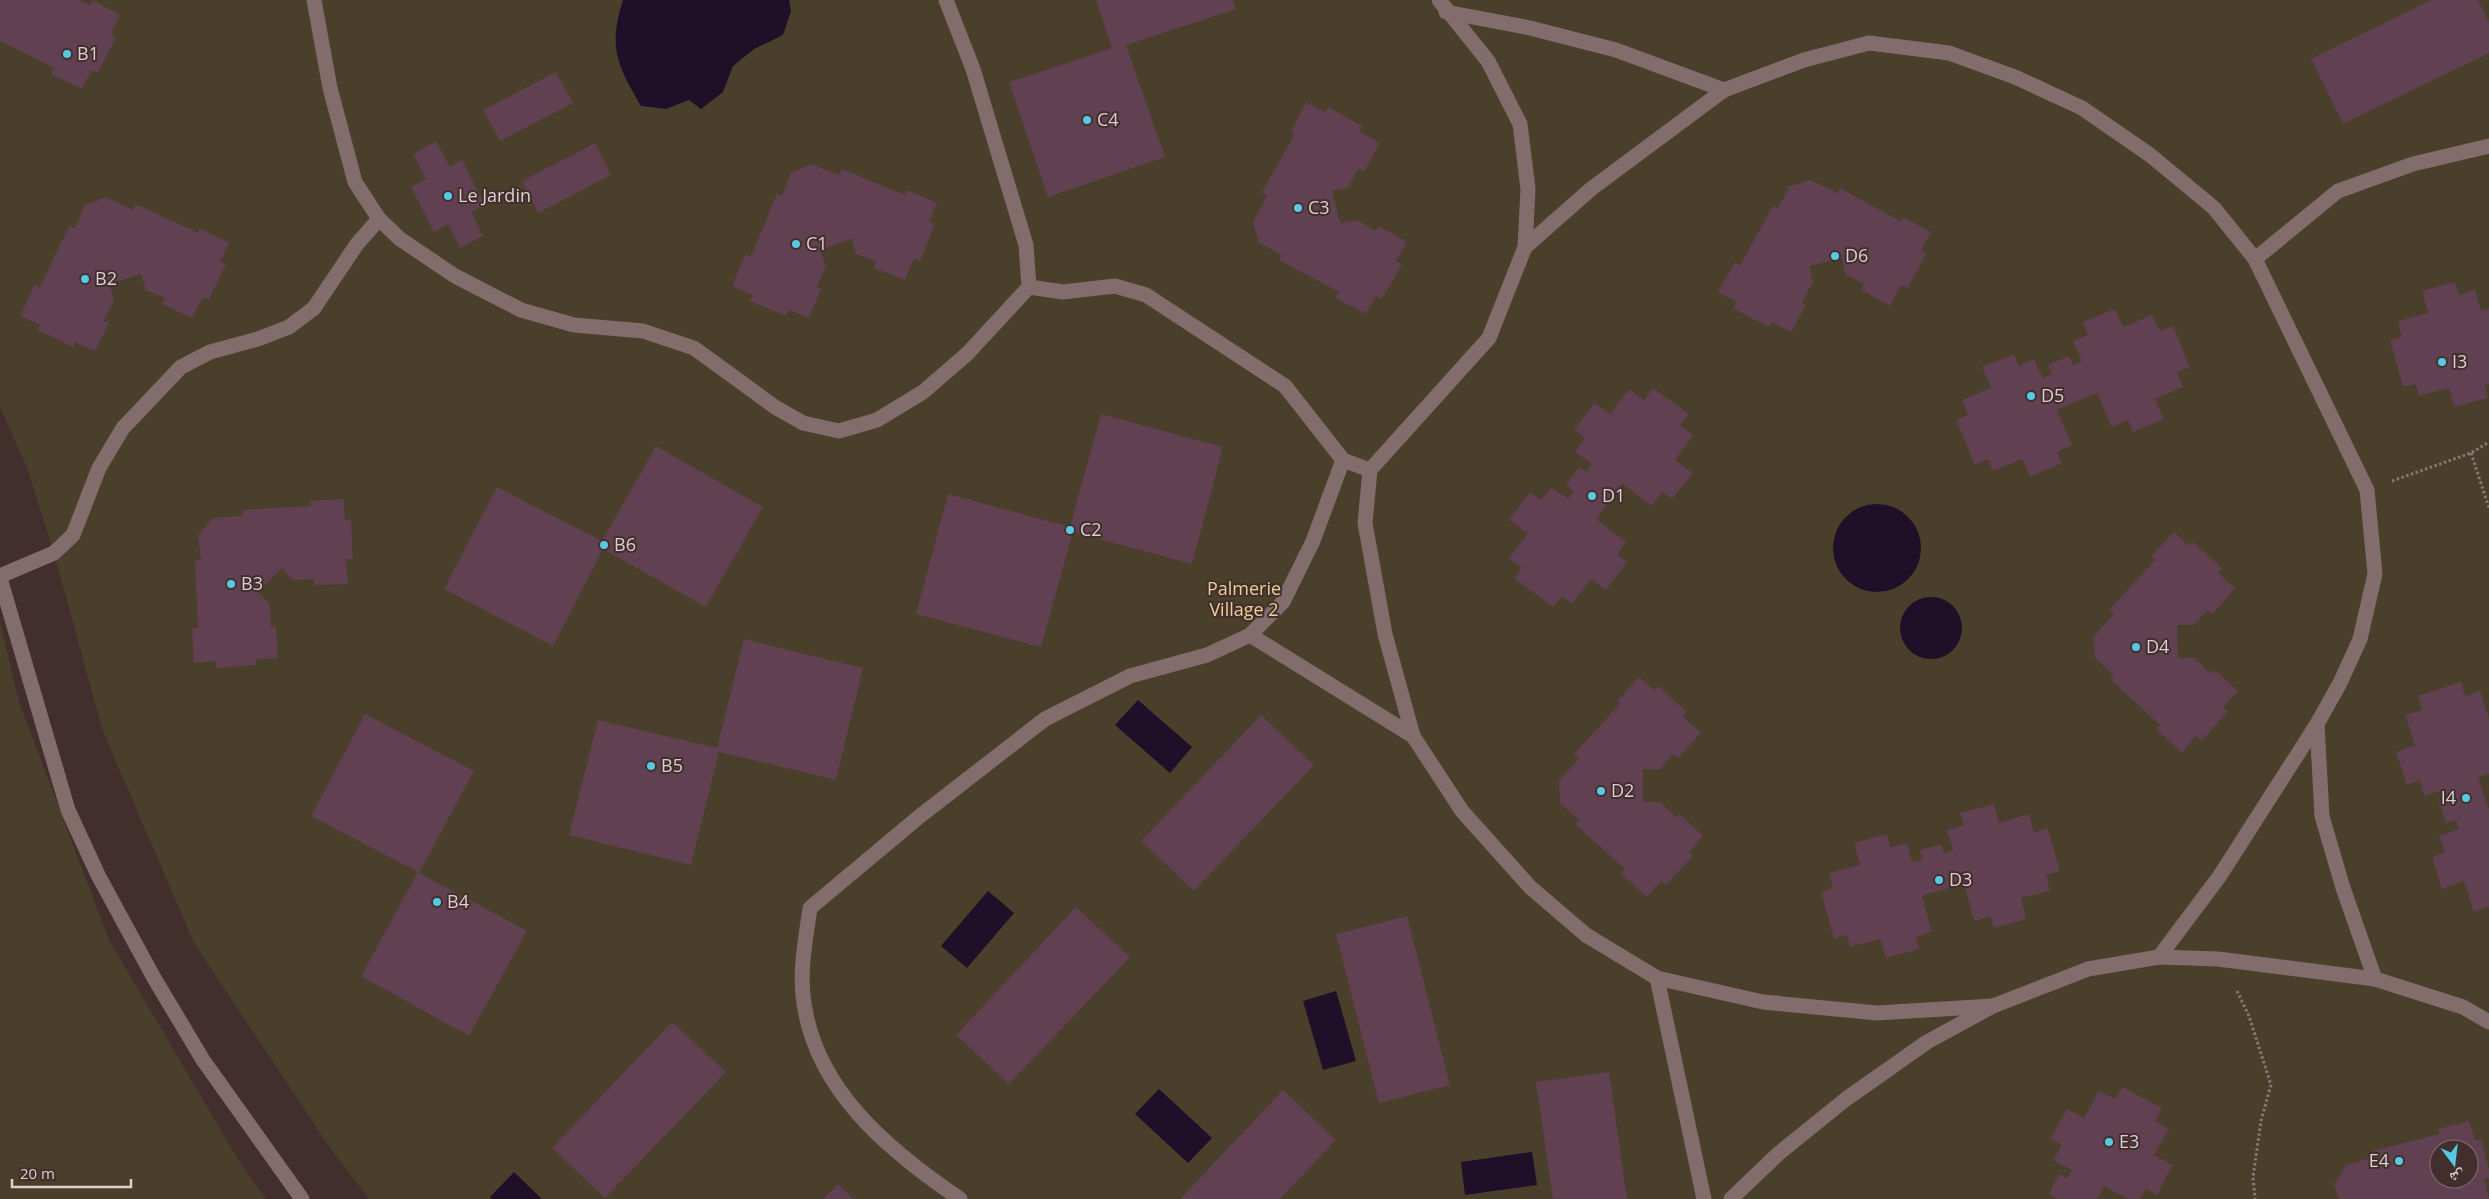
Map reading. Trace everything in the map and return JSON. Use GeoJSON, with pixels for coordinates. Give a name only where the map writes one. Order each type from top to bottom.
{"type":"FeatureCollection","features":[{"type":"Feature","properties":{"kind":"street"},"geometry":{"type":"LineString","coordinates":[[314,0],[330,88],[355,182],[379,219],[400,238],[455,276],[521,310],[574,325],[643,332],[694,348],[775,407],[803,423],[839,431],[877,420],[923,392],[968,354],[1029,287],[1026,244],[973,69],[946,0]]}},
{"type":"Feature","properties":{"kind":"street"},"geometry":{"type":"LineString","coordinates":[[1442,6],[1616,50],[1724,90]]}},
{"type":"Feature","properties":{"kind":"street"},"geometry":{"type":"LineString","coordinates":[[1442,6],[1488,61],[1520,124],[1528,189],[1525,247],[1489,338],[1370,470],[1365,523],[1385,634],[1413,736],[1462,811],[1530,887],[1586,935],[1657,978],[1763,1002],[1877,1013],[1993,1006]]}},
{"type":"Feature","properties":{"kind":"street"},"geometry":{"type":"LineString","coordinates":[[1525,247],[1591,189],[1724,90],[1804,60],[1869,43],[1949,53],[2015,76],[2082,108],[2150,155],[2214,208],[2255,258],[2367,490],[2375,574],[2360,638],[2340,683],[2317,724],[2219,877],[2159,957]]}},
{"type":"Feature","properties":{"kind":"street"},"geometry":{"type":"LineString","coordinates":[[2255,258],[2338,191],[2413,164],[2489,146]]}},
{"type":"Feature","properties":{"kind":"street"},"geometry":{"type":"LineString","coordinates":[[302,1199],[203,1060],[154,978],[98,875],[68,810],[0,577],[54,553],[73,536],[99,468],[123,428],[181,367],[210,352],[258,339],[289,327],[314,308],[357,244],[379,219]]}},
{"type":"Feature","properties":{"kind":"street"},"geometry":{"type":"LineString","coordinates":[[1029,287],[1063,292],[1115,286],[1146,295],[1286,386],[1343,460],[1370,470]]}},
{"type":"Feature","properties":{"kind":"street"},"geometry":{"type":"LineString","coordinates":[[960,1199],[897,1152],[850,1107],[825,1069],[808,1028],[803,995],[802,958],[810,908],[920,816],[1046,719],[1130,676],[1207,655],[1250,634],[1282,602],[1313,541],[1343,460]]}},
{"type":"Feature","properties":{"kind":"street"},"geometry":{"type":"LineString","coordinates":[[1250,634],[1413,736]]}},
{"type":"Feature","properties":{"kind":"street"},"geometry":{"type":"LineString","coordinates":[[2317,724],[2322,816],[2343,888],[2375,979]]}},
{"type":"Feature","properties":{"kind":"street"},"geometry":{"type":"LineString","coordinates":[[1731,1199],[1778,1154],[1846,1099],[1926,1042],[1993,1006],[2088,969],[2159,957],[2218,959],[2375,979],[2463,1007],[2489,1022]]}},
{"type":"Feature","properties":{"kind":"street"},"geometry":{"type":"LineString","coordinates":[[1657,978],[1704,1199]]}},
{"type":"Feature","properties":{"kind":"path"},"geometry":{"type":"LineString","coordinates":[[2367,490],[2471,453],[2489,442]]}},
{"type":"Feature","properties":{"kind":"path"},"geometry":{"type":"LineString","coordinates":[[2471,453],[2489,508]]}},
{"type":"Feature","properties":{"kind":"path"},"geometry":{"type":"LineString","coordinates":[[2218,959],[2232,980],[2249,1016],[2271,1085],[2261,1121],[2253,1177],[2254,1199]]}},
{"type":"Feature","properties":{"kind":"green space","name":"Palmerie Village 2"},"geometry":{"type":"Polygon","coordinates":[[[0,0],[2489,0],[2489,1199],[369,1199],[328,1145],[194,943],[102,729],[54,553],[26,465],[0,407],[0,0]]]}},
{"type":"Feature","properties":{"kind":"green space"},"geometry":{"type":"Polygon","coordinates":[[[0,622],[19,702],[109,940],[239,1161],[266,1199],[0,1199],[0,622]]]}},
{"type":"Feature","properties":{"kind":"shaded area"},"geometry":{"type":"Polygon","coordinates":[[[623,0],[789,0],[791,11],[783,35],[754,49],[733,66],[723,92],[701,109],[689,100],[666,109],[641,106],[621,67],[617,55],[616,31],[623,0]]]}},
{"type":"Feature","properties":{"kind":"shaded area"},"geometry":{"type":"Polygon","coordinates":[[[1868,504],[1886,504],[1902,511],[1914,523],[1921,539],[1921,557],[1914,573],[1902,585],[1886,592],[1868,592],[1852,585],[1840,573],[1833,557],[1833,539],[1840,523],[1852,511],[1868,504]]]}},
{"type":"Feature","properties":{"kind":"shaded area"},"geometry":{"type":"Polygon","coordinates":[[[1931,597],[1943,599],[1953,606],[1960,616],[1962,628],[1960,640],[1953,650],[1943,657],[1931,659],[1919,657],[1909,650],[1902,640],[1900,628],[1902,616],[1909,606],[1919,599],[1931,597]]]}},
{"type":"Feature","properties":{"kind":"shaded area"},"geometry":{"type":"Polygon","coordinates":[[[1138,700],[1192,747],[1170,773],[1115,725],[1138,700]]]}},
{"type":"Feature","properties":{"kind":"shaded area"},"geometry":{"type":"Polygon","coordinates":[[[988,891],[1014,913],[967,968],[941,946],[988,891]]]}},
{"type":"Feature","properties":{"kind":"shaded area"},"geometry":{"type":"Polygon","coordinates":[[[1336,991],[1356,1061],[1323,1070],[1303,1001],[1336,991]]]}},
{"type":"Feature","properties":{"kind":"shaded area"},"geometry":{"type":"Polygon","coordinates":[[[1159,1089],[1212,1138],[1188,1163],[1135,1114],[1159,1089]]]}},
{"type":"Feature","properties":{"kind":"shaded area"},"geometry":{"type":"Polygon","coordinates":[[[1532,1152],[1537,1185],[1465,1195],[1461,1162],[1532,1152]]]}},
{"type":"Feature","properties":{"kind":"shaded area"},"geometry":{"type":"Polygon","coordinates":[[[514,1172],[542,1199],[492,1199],[490,1197],[514,1172]]]}},
{"type":"Feature","properties":{"kind":"building","name":"B1"},"geometry":{"type":"Polygon","coordinates":[[[0,0],[80,0],[90,5],[92,0],[120,15],[111,34],[116,37],[98,73],[92,70],[82,89],[51,74],[54,68],[0,41],[0,0]]]}},
{"type":"Feature","properties":{"kind":"building","name":"C4"},"geometry":{"type":"Polygon","coordinates":[[[1096,0],[1233,0],[1236,9],[1126,45],[1165,157],[1048,197],[1009,82],[1112,48],[1096,0]]]}},
{"type":"Feature","properties":{"kind":"building"},"geometry":{"type":"Polygon","coordinates":[[[2431,0],[2478,0],[2489,23],[2489,53],[2343,124],[2311,59],[2431,0]]]}},
{"type":"Feature","properties":{"kind":"building"},"geometry":{"type":"Polygon","coordinates":[[[556,72],[573,103],[500,141],[483,110],[556,72]]]}},
{"type":"Feature","properties":{"kind":"building","name":"C3"},"geometry":{"type":"Polygon","coordinates":[[[1306,102],[1325,112],[1328,107],[1362,126],[1359,131],[1380,143],[1364,172],[1358,169],[1348,188],[1332,191],[1340,223],[1357,220],[1376,231],[1379,226],[1407,242],[1396,261],[1402,264],[1382,299],[1376,296],[1366,314],[1335,298],[1339,292],[1279,260],[1282,255],[1259,243],[1253,222],[1267,196],[1262,192],[1295,133],[1291,131],[1306,102]]]}},
{"type":"Feature","properties":{"kind":"building","name":"Le Jardin"},"geometry":{"type":"Polygon","coordinates":[[[436,141],[450,167],[462,160],[485,205],[471,212],[483,236],[460,248],[448,224],[434,232],[411,187],[426,179],[413,154],[436,141]]]}},
{"type":"Feature","properties":{"kind":"building"},"geometry":{"type":"Polygon","coordinates":[[[595,143],[611,175],[538,213],[522,181],[595,143]]]}},
{"type":"Feature","properties":{"kind":"building","name":"C1"},"geometry":{"type":"Polygon","coordinates":[[[811,164],[839,175],[842,169],[905,195],[907,190],[937,203],[929,222],[935,224],[920,261],[914,258],[905,280],[874,268],[876,261],[856,254],[852,239],[820,250],[826,266],[817,287],[821,289],[809,318],[789,310],[786,316],[750,301],[752,295],[732,286],[745,254],[751,257],[777,194],[782,196],[791,173],[811,164]]]}},
{"type":"Feature","properties":{"kind":"building","name":"D6"},"geometry":{"type":"Polygon","coordinates":[[[1811,180],[1837,193],[1840,188],[1900,221],[1903,217],[1931,232],[1921,251],[1926,254],[1908,288],[1901,285],[1890,306],[1861,290],[1864,284],[1845,274],[1842,258],[1809,266],[1813,282],[1802,302],[1806,305],[1791,332],[1772,322],[1768,327],[1733,308],[1737,302],[1718,292],[1735,262],[1740,265],[1773,206],[1778,208],[1790,186],[1811,180]]]}},
{"type":"Feature","properties":{"kind":"building","name":"B2"},"geometry":{"type":"Polygon","coordinates":[[[106,197],[133,210],[136,204],[198,233],[199,228],[229,243],[220,261],[226,264],[209,299],[203,297],[192,318],[162,304],[165,298],[146,290],[141,274],[109,284],[114,300],[104,321],[109,323],[95,351],[75,342],[73,347],[37,330],[40,325],[20,316],[35,284],[40,287],[69,226],[75,228],[85,205],[106,197]]]}},
{"type":"Feature","properties":{"kind":"building","name":"I3"},"geometry":{"type":"Polygon","coordinates":[[[2455,282],[2459,295],[2475,290],[2481,311],[2489,309],[2489,384],[2485,385],[2488,398],[2454,407],[2449,388],[2419,396],[2416,384],[2403,387],[2390,340],[2402,337],[2398,321],[2428,313],[2422,291],[2455,282]]]}},
{"type":"Feature","properties":{"kind":"building","name":"D5"},"geometry":{"type":"Polygon","coordinates":[[[2115,309],[2123,327],[2152,315],[2160,331],[2173,326],[2190,367],[2177,372],[2183,387],[2155,399],[2164,419],[2133,432],[2128,420],[2112,427],[2097,393],[2057,410],[2072,445],[2057,452],[2062,463],[2030,477],[2022,459],[1993,471],[1988,459],[1975,465],[1956,420],[1968,415],[1962,400],[1991,388],[1982,367],[2014,354],[2019,366],[2034,359],[2043,378],[2052,374],[2048,365],[2069,356],[2073,365],[2082,361],[2073,341],[2088,335],[2083,322],[2115,309]]]}},
{"type":"Feature","properties":{"kind":"building","name":"D1"},"geometry":{"type":"Polygon","coordinates":[[[1653,388],[1689,414],[1680,426],[1693,435],[1675,460],[1693,473],[1672,499],[1662,492],[1652,506],[1622,484],[1596,519],[1626,542],[1617,555],[1627,562],[1606,590],[1591,579],[1572,604],[1562,596],[1553,607],[1514,578],[1522,568],[1509,558],[1528,533],[1509,520],[1530,492],[1541,500],[1551,487],[1568,499],[1574,491],[1566,485],[1579,467],[1586,472],[1592,464],[1575,452],[1585,438],[1574,430],[1594,403],[1610,414],[1629,389],[1644,400],[1653,388]]]}},
{"type":"Feature","properties":{"kind":"building","name":"C2"},"geometry":{"type":"Polygon","coordinates":[[[1101,414],[1223,447],[1192,564],[1073,532],[1041,647],[916,614],[948,494],[1070,527],[1101,414]]]}},
{"type":"Feature","properties":{"kind":"building","name":"B6"},"geometry":{"type":"Polygon","coordinates":[[[656,446],[763,507],[706,607],[603,549],[553,646],[444,589],[497,487],[602,541],[656,446]]]}},
{"type":"Feature","properties":{"kind":"building","name":"B3"},"geometry":{"type":"Polygon","coordinates":[[[344,499],[345,520],[351,520],[353,559],[346,559],[348,584],[314,585],[314,579],[293,580],[282,568],[258,592],[270,604],[271,627],[276,627],[278,658],[256,659],[256,665],[216,668],[216,661],[194,663],[192,628],[198,628],[195,560],[201,560],[198,535],[213,518],[243,516],[243,510],[311,506],[310,501],[344,499]]]}},
{"type":"Feature","properties":{"kind":"building","name":"D4"},"geometry":{"type":"Polygon","coordinates":[[[2174,532],[2189,546],[2193,542],[2222,568],[2218,573],[2235,588],[2213,614],[2208,610],[2194,625],[2177,625],[2178,658],[2195,658],[2211,674],[2215,670],[2238,691],[2223,707],[2228,711],[2202,741],[2196,736],[2182,753],[2156,729],[2160,725],[2110,679],[2114,675],[2095,658],[2093,637],[2114,614],[2109,610],[2155,560],[2151,556],[2174,532]]]}},
{"type":"Feature","properties":{"kind":"building","name":"B5"},"geometry":{"type":"Polygon","coordinates":[[[744,639],[863,668],[836,780],[719,752],[691,865],[569,835],[598,720],[717,748],[744,639]]]}},
{"type":"Feature","properties":{"kind":"building","name":"D2"},"geometry":{"type":"Polygon","coordinates":[[[1639,677],[1654,690],[1658,686],[1687,712],[1683,717],[1701,733],[1678,758],[1673,754],[1659,770],[1643,769],[1643,802],[1660,802],[1677,818],[1680,814],[1703,836],[1689,852],[1693,856],[1666,885],[1661,881],[1647,897],[1621,874],[1625,869],[1575,824],[1579,820],[1560,803],[1559,781],[1579,758],[1574,754],[1620,704],[1617,701],[1639,677]]]}},
{"type":"Feature","properties":{"kind":"building","name":"I4"},"geometry":{"type":"Polygon","coordinates":[[[2461,682],[2465,696],[2480,691],[2489,719],[2489,774],[2478,777],[2489,810],[2489,907],[2474,912],[2464,881],[2442,889],[2432,857],[2445,852],[2439,836],[2459,829],[2456,820],[2446,823],[2439,802],[2448,799],[2445,789],[2424,796],[2420,780],[2407,785],[2396,752],[2415,745],[2405,715],[2422,710],[2418,696],[2461,682]]]}},
{"type":"Feature","properties":{"kind":"building","name":"B4"},"geometry":{"type":"Polygon","coordinates":[[[365,714],[474,771],[419,873],[527,931],[469,1036],[361,976],[418,872],[311,816],[365,714]]]}},
{"type":"Feature","properties":{"kind":"building"},"geometry":{"type":"Polygon","coordinates":[[[1261,715],[1314,765],[1194,891],[1141,841],[1261,715]]]}},
{"type":"Feature","properties":{"kind":"building","name":"D3"},"geometry":{"type":"Polygon","coordinates":[[[1994,804],[1999,823],[2029,814],[2034,832],[2048,828],[2060,871],[2046,875],[2050,891],[2021,898],[2026,919],[1994,928],[1990,916],[1974,921],[1964,884],[1922,896],[1932,932],[1916,937],[1919,949],[1886,958],[1880,939],[1850,947],[1847,935],[1834,939],[1821,892],[1833,888],[1829,873],[1860,865],[1854,843],[1887,834],[1890,847],[1907,843],[1912,862],[1922,860],[1920,850],[1941,844],[1944,853],[1953,850],[1947,830],[1964,825],[1960,813],[1994,804]]]}},
{"type":"Feature","properties":{"kind":"building"},"geometry":{"type":"Polygon","coordinates":[[[1076,907],[1130,957],[1009,1084],[956,1035],[1076,907]]]}},
{"type":"Feature","properties":{"kind":"building"},"geometry":{"type":"Polygon","coordinates":[[[1407,916],[1450,1085],[1379,1103],[1336,934],[1407,916]]]}},
{"type":"Feature","properties":{"kind":"building"},"geometry":{"type":"Polygon","coordinates":[[[672,1022],[726,1072],[605,1198],[552,1148],[672,1022]]]}},
{"type":"Feature","properties":{"kind":"building"},"geometry":{"type":"Polygon","coordinates":[[[1609,1072],[1627,1199],[1553,1199],[1536,1082],[1609,1072]]]}},
{"type":"Feature","properties":{"kind":"building","name":"E3"},"geometry":{"type":"Polygon","coordinates":[[[2122,1087],[2162,1108],[2155,1121],[2169,1129],[2154,1155],[2173,1165],[2157,1195],[2146,1189],[2140,1199],[2128,1199],[2104,1186],[2097,1199],[2058,1199],[2049,1194],[2059,1174],[2067,1178],[2072,1170],[2053,1160],[2062,1145],[2050,1139],[2067,1109],[2084,1118],[2099,1091],[2115,1099],[2122,1087]]]}},
{"type":"Feature","properties":{"kind":"building"},"geometry":{"type":"Polygon","coordinates":[[[1283,1090],[1336,1140],[1280,1199],[1180,1199],[1283,1090]]]}},
{"type":"Feature","properties":{"kind":"building","name":"E4"},"geometry":{"type":"Polygon","coordinates":[[[2469,1121],[2475,1139],[2429,1139],[2429,1189],[2479,1189],[2479,1139],[2481,1139],[2489,1170],[2489,1178],[2484,1179],[2489,1199],[2339,1199],[2334,1185],[2346,1165],[2374,1157],[2373,1151],[2439,1134],[2438,1129],[2469,1121]]]}},
{"type":"Feature","properties":{"kind":"building"},"geometry":{"type":"Polygon","coordinates":[[[838,1184],[854,1199],[823,1199],[838,1184]]]}},
{"type":"Feature","properties":{"kind":"place","name":"B1"},"geometry":{"type":"Point","coordinates":[67,54]}},
{"type":"Feature","properties":{"kind":"place","name":"C4"},"geometry":{"type":"Point","coordinates":[1087,120]}},
{"type":"Feature","properties":{"kind":"place","name":"Le Jardin"},"geometry":{"type":"Point","coordinates":[448,196]}},
{"type":"Feature","properties":{"kind":"place","name":"C3"},"geometry":{"type":"Point","coordinates":[1298,208]}},
{"type":"Feature","properties":{"kind":"place","name":"C1"},"geometry":{"type":"Point","coordinates":[796,244]}},
{"type":"Feature","properties":{"kind":"place","name":"D6"},"geometry":{"type":"Point","coordinates":[1835,256]}},
{"type":"Feature","properties":{"kind":"place","name":"B2"},"geometry":{"type":"Point","coordinates":[85,279]}},
{"type":"Feature","properties":{"kind":"place","name":"I3"},"geometry":{"type":"Point","coordinates":[2442,362]}},
{"type":"Feature","properties":{"kind":"place","name":"D5"},"geometry":{"type":"Point","coordinates":[2031,396]}},
{"type":"Feature","properties":{"kind":"place","name":"D1"},"geometry":{"type":"Point","coordinates":[1592,496]}},
{"type":"Feature","properties":{"kind":"place","name":"C2"},"geometry":{"type":"Point","coordinates":[1070,530]}},
{"type":"Feature","properties":{"kind":"place","name":"B6"},"geometry":{"type":"Point","coordinates":[604,545]}},
{"type":"Feature","properties":{"kind":"place","name":"B3"},"geometry":{"type":"Point","coordinates":[231,584]}},
{"type":"Feature","properties":{"kind":"place","name":"D4"},"geometry":{"type":"Point","coordinates":[2136,647]}},
{"type":"Feature","properties":{"kind":"place","name":"B5"},"geometry":{"type":"Point","coordinates":[651,766]}},
{"type":"Feature","properties":{"kind":"place","name":"D2"},"geometry":{"type":"Point","coordinates":[1601,791]}},
{"type":"Feature","properties":{"kind":"place","name":"I4"},"geometry":{"type":"Point","coordinates":[2466,798]}},
{"type":"Feature","properties":{"kind":"place","name":"D3"},"geometry":{"type":"Point","coordinates":[1939,880]}},
{"type":"Feature","properties":{"kind":"place","name":"B4"},"geometry":{"type":"Point","coordinates":[437,902]}},
{"type":"Feature","properties":{"kind":"place","name":"E3"},"geometry":{"type":"Point","coordinates":[2109,1142]}},
{"type":"Feature","properties":{"kind":"place","name":"E4"},"geometry":{"type":"Point","coordinates":[2399,1161]}}]}
